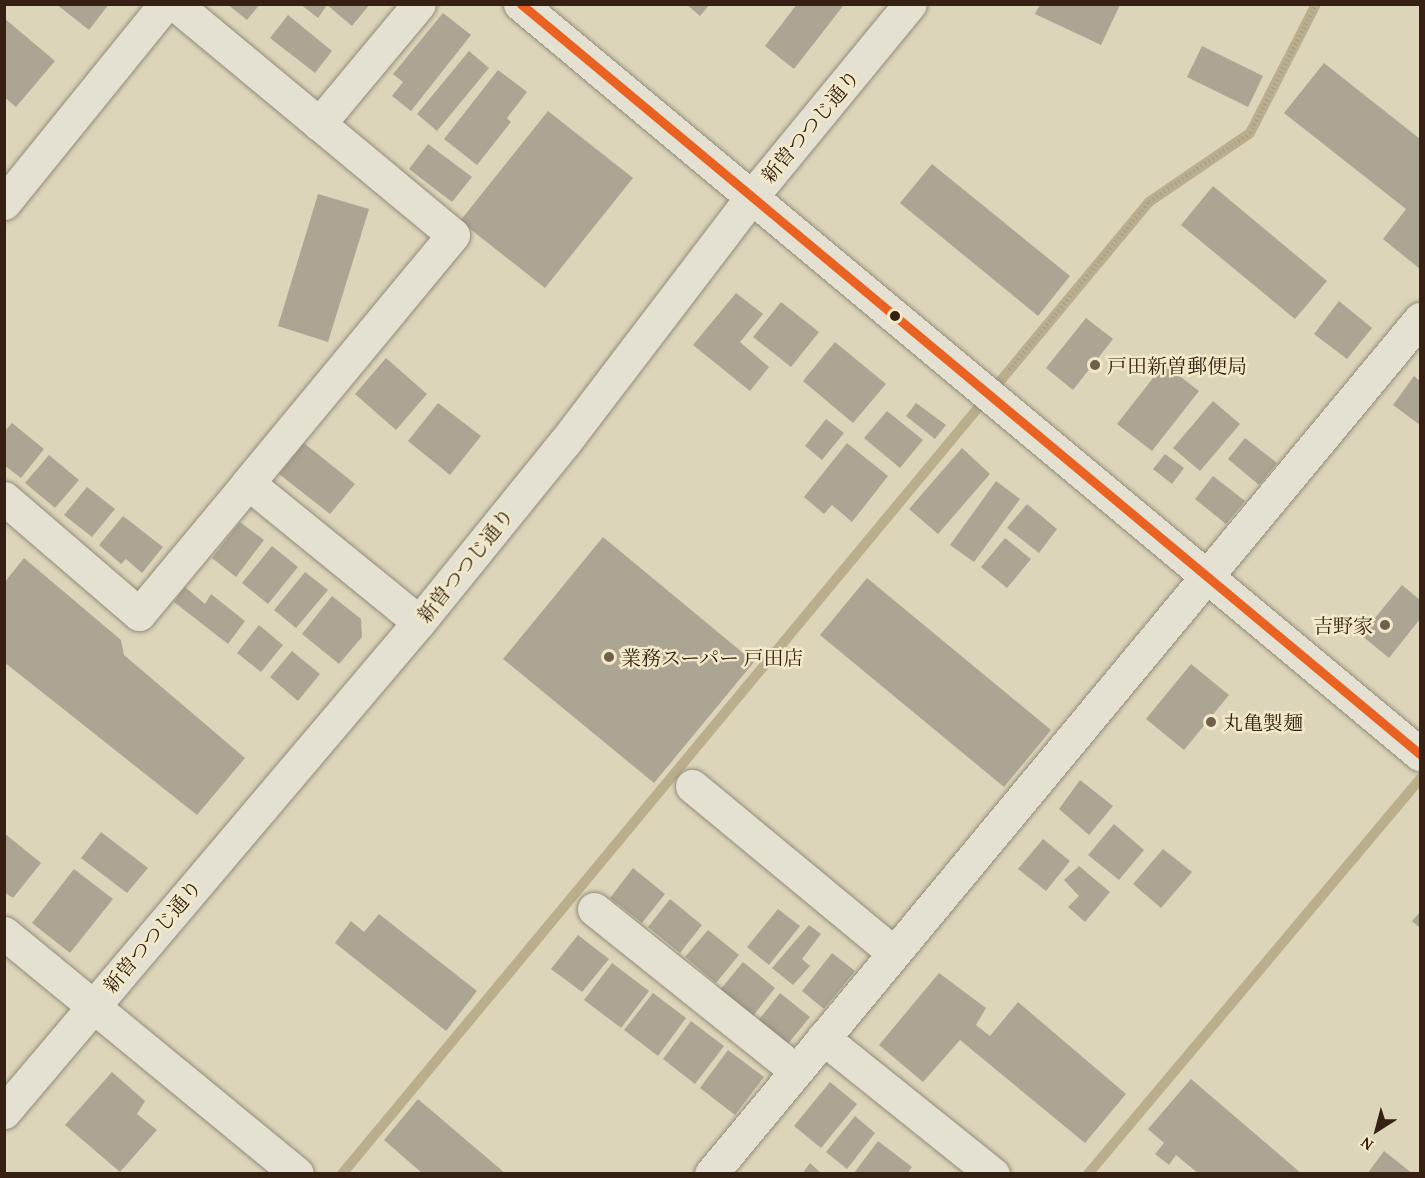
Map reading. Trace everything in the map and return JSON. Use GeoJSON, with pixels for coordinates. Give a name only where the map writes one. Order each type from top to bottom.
{"type":"FeatureCollection","features":[{"type":"Feature","properties":{"kind":"street"},"geometry":{"type":"LineString","coordinates":[[4,203],[165,4]]}},
{"type":"Feature","properties":{"kind":"street"},"geometry":{"type":"LineString","coordinates":[[4,498],[139,614],[453,235],[175,4]]}},
{"type":"Feature","properties":{"kind":"street"},"geometry":{"type":"LineString","coordinates":[[319,124],[419,4]]}},
{"type":"Feature","properties":{"kind":"street"},"geometry":{"type":"LineString","coordinates":[[520,4],[753,195],[1420,754]]}},
{"type":"Feature","properties":{"kind":"street","name":"新曽つつじ通り"},"geometry":{"type":"LineString","coordinates":[[4,1112],[419,622],[565,442],[753,195],[910,4]]}},
{"type":"Feature","properties":{"kind":"street"},"geometry":{"type":"LineString","coordinates":[[711,1173],[1420,319]]}},
{"type":"Feature","properties":{"kind":"street"},"geometry":{"type":"LineString","coordinates":[[248,483],[419,622]]}},
{"type":"Feature","properties":{"kind":"street"},"geometry":{"type":"LineString","coordinates":[[692,786],[894,953]]}},
{"type":"Feature","properties":{"kind":"street"},"geometry":{"type":"LineString","coordinates":[[594,909],[796,1071]]}},
{"type":"Feature","properties":{"kind":"street"},"geometry":{"type":"LineString","coordinates":[[4,933],[297,1173]]}},
{"type":"Feature","properties":{"kind":"street"},"geometry":{"type":"LineString","coordinates":[[823,1038],[993,1173]]}},
{"type":"Feature","properties":{"kind":"path"},"geometry":{"type":"LineString","coordinates":[[990,393],[1149,202],[1250,133],[1316,4]]}},
{"type":"Feature","properties":{"kind":"building"},"geometry":{"type":"Polygon","coordinates":[[[56,4],[109,4],[89,30],[56,4]]]}},
{"type":"Feature","properties":{"kind":"building"},"geometry":{"type":"Polygon","coordinates":[[[227,4],[260,4],[247,20],[227,4]]]}},
{"type":"Feature","properties":{"kind":"building"},"geometry":{"type":"Polygon","coordinates":[[[300,4],[370,4],[352,26],[327,5],[318,18],[300,4]]]}},
{"type":"Feature","properties":{"kind":"building"},"geometry":{"type":"Polygon","coordinates":[[[686,4],[710,4],[700,16],[686,4]]]}},
{"type":"Feature","properties":{"kind":"building"},"geometry":{"type":"Polygon","coordinates":[[[797,4],[843,6],[794,69],[765,46],[797,4]]]}},
{"type":"Feature","properties":{"kind":"building"},"geometry":{"type":"Polygon","coordinates":[[[1040,4],[1120,5],[1101,45],[1035,14],[1040,4]]]}},
{"type":"Feature","properties":{"kind":"building"},"geometry":{"type":"Polygon","coordinates":[[[443,13],[471,35],[411,111],[392,96],[403,82],[393,74],[443,13]]]}},
{"type":"Feature","properties":{"kind":"building"},"geometry":{"type":"Polygon","coordinates":[[[288,15],[332,51],[315,73],[270,38],[288,15]]]}},
{"type":"Feature","properties":{"kind":"building"},"geometry":{"type":"Polygon","coordinates":[[[4,18],[55,61],[16,107],[4,97],[4,18]]]}},
{"type":"Feature","properties":{"kind":"building"},"geometry":{"type":"Polygon","coordinates":[[[1202,46],[1263,76],[1248,107],[1187,77],[1202,46]]]}},
{"type":"Feature","properties":{"kind":"building"},"geometry":{"type":"Polygon","coordinates":[[[469,51],[489,68],[437,131],[417,114],[469,51]]]}},
{"type":"Feature","properties":{"kind":"building"},"geometry":{"type":"Polygon","coordinates":[[[1324,63],[1420,139],[1420,269],[1383,239],[1406,209],[1284,113],[1324,63]]]}},
{"type":"Feature","properties":{"kind":"building"},"geometry":{"type":"Polygon","coordinates":[[[498,70],[527,92],[507,118],[511,122],[477,165],[444,139],[498,70]]]}},
{"type":"Feature","properties":{"kind":"building"},"geometry":{"type":"Polygon","coordinates":[[[548,111],[633,178],[545,288],[460,221],[548,111]]]}},
{"type":"Feature","properties":{"kind":"building"},"geometry":{"type":"Polygon","coordinates":[[[428,144],[472,177],[452,202],[409,169],[428,144]]]}},
{"type":"Feature","properties":{"kind":"building"},"geometry":{"type":"Polygon","coordinates":[[[932,164],[1070,276],[1038,316],[900,203],[932,164]]]}},
{"type":"Feature","properties":{"kind":"building"},"geometry":{"type":"Polygon","coordinates":[[[1213,186],[1327,281],[1295,319],[1181,225],[1213,186]]]}},
{"type":"Feature","properties":{"kind":"building"},"geometry":{"type":"Polygon","coordinates":[[[318,194],[369,209],[328,342],[278,326],[318,194]]]}},
{"type":"Feature","properties":{"kind":"building"},"geometry":{"type":"Polygon","coordinates":[[[736,293],[763,314],[740,342],[769,367],[750,391],[693,345],[736,293]]]}},
{"type":"Feature","properties":{"kind":"building"},"geometry":{"type":"Polygon","coordinates":[[[1339,301],[1372,328],[1347,359],[1314,334],[1339,301]]]}},
{"type":"Feature","properties":{"kind":"building"},"geometry":{"type":"Polygon","coordinates":[[[781,302],[819,332],[791,367],[753,337],[781,302]]]}},
{"type":"Feature","properties":{"kind":"building"},"geometry":{"type":"Polygon","coordinates":[[[1086,318],[1113,339],[1073,390],[1046,368],[1086,318]]]}},
{"type":"Feature","properties":{"kind":"building"},"geometry":{"type":"Polygon","coordinates":[[[835,342],[886,384],[853,423],[803,381],[835,342]]]}},
{"type":"Feature","properties":{"kind":"building"},"geometry":{"type":"Polygon","coordinates":[[[386,358],[427,394],[396,430],[355,394],[386,358]]]}},
{"type":"Feature","properties":{"kind":"building"},"geometry":{"type":"Polygon","coordinates":[[[1164,364],[1199,391],[1152,451],[1117,424],[1164,364]]]}},
{"type":"Feature","properties":{"kind":"building"},"geometry":{"type":"Polygon","coordinates":[[[1414,376],[1420,381],[1420,425],[1393,405],[1414,376]]]}},
{"type":"Feature","properties":{"kind":"building"},"geometry":{"type":"Polygon","coordinates":[[[1213,401],[1240,424],[1200,471],[1173,448],[1213,401]]]}},
{"type":"Feature","properties":{"kind":"building"},"geometry":{"type":"Polygon","coordinates":[[[438,403],[481,436],[450,475],[408,441],[438,403]]]}},
{"type":"Feature","properties":{"kind":"building"},"geometry":{"type":"Polygon","coordinates":[[[916,403],[946,425],[935,439],[906,416],[916,403]]]}},
{"type":"Feature","properties":{"kind":"building"},"geometry":{"type":"Polygon","coordinates":[[[887,411],[923,440],[900,468],[864,438],[887,411]]]}},
{"type":"Feature","properties":{"kind":"building"},"geometry":{"type":"Polygon","coordinates":[[[826,419],[844,433],[822,460],[805,446],[826,419]]]}},
{"type":"Feature","properties":{"kind":"building"},"geometry":{"type":"Polygon","coordinates":[[[12,423],[44,449],[21,478],[4,465],[4,432],[12,423]]]}},
{"type":"Feature","properties":{"kind":"building"},"geometry":{"type":"Polygon","coordinates":[[[1245,438],[1277,463],[1259,485],[1228,459],[1245,438]]]}},
{"type":"Feature","properties":{"kind":"building"},"geometry":{"type":"Polygon","coordinates":[[[304,443],[355,484],[330,514],[279,474],[304,443]]]}},
{"type":"Feature","properties":{"kind":"building"},"geometry":{"type":"Polygon","coordinates":[[[847,443],[888,476],[852,522],[832,505],[824,514],[804,497],[847,443]]]}},
{"type":"Feature","properties":{"kind":"building"},"geometry":{"type":"Polygon","coordinates":[[[962,448],[990,474],[938,534],[909,509],[962,448]]]}},
{"type":"Feature","properties":{"kind":"building"},"geometry":{"type":"Polygon","coordinates":[[[1165,454],[1184,468],[1172,484],[1153,469],[1165,454]]]}},
{"type":"Feature","properties":{"kind":"building"},"geometry":{"type":"Polygon","coordinates":[[[49,455],[79,480],[55,508],[25,483],[49,455]]]}},
{"type":"Feature","properties":{"kind":"building"},"geometry":{"type":"Polygon","coordinates":[[[1213,476],[1245,501],[1226,524],[1195,499],[1213,476]]]}},
{"type":"Feature","properties":{"kind":"building"},"geometry":{"type":"Polygon","coordinates":[[[996,481],[1020,499],[974,562],[950,545],[996,481]]]}},
{"type":"Feature","properties":{"kind":"building"},"geometry":{"type":"Polygon","coordinates":[[[87,487],[115,509],[92,537],[64,515],[87,487]]]}},
{"type":"Feature","properties":{"kind":"building"},"geometry":{"type":"Polygon","coordinates":[[[1027,504],[1057,529],[1039,553],[1007,528],[1027,504]]]}},
{"type":"Feature","properties":{"kind":"building"},"geometry":{"type":"Polygon","coordinates":[[[123,516],[163,547],[142,573],[126,559],[121,564],[99,545],[123,516]]]}},
{"type":"Feature","properties":{"kind":"building"},"geometry":{"type":"Polygon","coordinates":[[[240,522],[264,540],[236,577],[212,558],[240,522]]]}},
{"type":"Feature","properties":{"kind":"building"},"geometry":{"type":"Polygon","coordinates":[[[603,537],[754,662],[654,783],[503,659],[603,537]]]}},
{"type":"Feature","properties":{"kind":"building"},"geometry":{"type":"Polygon","coordinates":[[[1005,538],[1031,559],[1007,588],[981,567],[1005,538]]]}},
{"type":"Feature","properties":{"kind":"building"},"geometry":{"type":"Polygon","coordinates":[[[272,546],[298,567],[268,604],[242,583],[272,546]]]}},
{"type":"Feature","properties":{"kind":"building"},"geometry":{"type":"Polygon","coordinates":[[[24,558],[121,640],[124,655],[245,758],[197,815],[4,662],[4,583],[24,558]]]}},
{"type":"Feature","properties":{"kind":"building"},"geometry":{"type":"Polygon","coordinates":[[[305,572],[328,590],[296,628],[274,610],[305,572]]]}},
{"type":"Feature","properties":{"kind":"building"},"geometry":{"type":"Polygon","coordinates":[[[867,578],[1051,730],[1004,787],[820,635],[867,578]]]}},
{"type":"Feature","properties":{"kind":"building"},"geometry":{"type":"Polygon","coordinates":[[[1402,585],[1420,600],[1420,619],[1389,658],[1361,635],[1402,585]]]}},
{"type":"Feature","properties":{"kind":"building"},"geometry":{"type":"Polygon","coordinates":[[[185,587],[205,604],[211,594],[245,621],[228,644],[174,602],[185,587]]]}},
{"type":"Feature","properties":{"kind":"building"},"geometry":{"type":"Polygon","coordinates":[[[332,596],[361,619],[362,637],[339,664],[302,634],[332,596]]]}},
{"type":"Feature","properties":{"kind":"building"},"geometry":{"type":"Polygon","coordinates":[[[259,625],[283,645],[261,672],[237,653],[259,625]]]}},
{"type":"Feature","properties":{"kind":"building"},"geometry":{"type":"Polygon","coordinates":[[[292,651],[320,674],[298,701],[270,677],[292,651]]]}},
{"type":"Feature","properties":{"kind":"building"},"geometry":{"type":"Polygon","coordinates":[[[1191,664],[1229,695],[1184,750],[1146,719],[1191,664]]]}},
{"type":"Feature","properties":{"kind":"building"},"geometry":{"type":"Polygon","coordinates":[[[1080,780],[1113,806],[1089,835],[1059,809],[1080,780]]]}},
{"type":"Feature","properties":{"kind":"building"},"geometry":{"type":"Polygon","coordinates":[[[1114,824],[1144,850],[1119,880],[1088,855],[1114,824]]]}},
{"type":"Feature","properties":{"kind":"building"},"geometry":{"type":"Polygon","coordinates":[[[101,832],[148,868],[127,893],[81,858],[101,832]]]}},
{"type":"Feature","properties":{"kind":"building"},"geometry":{"type":"Polygon","coordinates":[[[4,833],[41,863],[13,898],[4,892],[4,833]]]}},
{"type":"Feature","properties":{"kind":"building"},"geometry":{"type":"Polygon","coordinates":[[[1043,839],[1070,861],[1046,891],[1018,869],[1043,839]]]}},
{"type":"Feature","properties":{"kind":"building"},"geometry":{"type":"Polygon","coordinates":[[[1163,849],[1192,872],[1161,908],[1133,884],[1163,849]]]}},
{"type":"Feature","properties":{"kind":"building"},"geometry":{"type":"Polygon","coordinates":[[[1079,866],[1110,892],[1085,922],[1068,907],[1079,896],[1064,880],[1079,866]]]}},
{"type":"Feature","properties":{"kind":"building"},"geometry":{"type":"Polygon","coordinates":[[[633,868],[665,894],[642,923],[610,898],[633,868]]]}},
{"type":"Feature","properties":{"kind":"building"},"geometry":{"type":"Polygon","coordinates":[[[74,869],[113,899],[70,953],[32,923],[74,869]]]}},
{"type":"Feature","properties":{"kind":"building"},"geometry":{"type":"Polygon","coordinates":[[[670,899],[702,925],[680,953],[648,927],[670,899]]]}},
{"type":"Feature","properties":{"kind":"building"},"geometry":{"type":"Polygon","coordinates":[[[778,909],[800,926],[769,965],[747,947],[778,909]]]}},
{"type":"Feature","properties":{"kind":"building"},"geometry":{"type":"Polygon","coordinates":[[[1420,912],[1420,928],[1412,921],[1420,912]]]}},
{"type":"Feature","properties":{"kind":"building"},"geometry":{"type":"Polygon","coordinates":[[[379,914],[477,991],[446,1031],[335,943],[351,921],[364,932],[379,914]]]}},
{"type":"Feature","properties":{"kind":"building"},"geometry":{"type":"Polygon","coordinates":[[[809,925],[821,934],[802,959],[810,966],[793,985],[772,968],[809,925]]]}},
{"type":"Feature","properties":{"kind":"building"},"geometry":{"type":"Polygon","coordinates":[[[708,930],[739,955],[716,983],[685,957],[708,930]]]}},
{"type":"Feature","properties":{"kind":"building"},"geometry":{"type":"Polygon","coordinates":[[[578,935],[609,959],[582,992],[551,969],[578,935]]]}},
{"type":"Feature","properties":{"kind":"building"},"geometry":{"type":"Polygon","coordinates":[[[832,953],[855,971],[824,1009],[802,991],[832,953]]]}},
{"type":"Feature","properties":{"kind":"building"},"geometry":{"type":"Polygon","coordinates":[[[743,962],[775,988],[753,1016],[720,990],[743,962]]]}},
{"type":"Feature","properties":{"kind":"building"},"geometry":{"type":"Polygon","coordinates":[[[612,963],[649,991],[621,1028],[584,1000],[612,963]]]}},
{"type":"Feature","properties":{"kind":"building"},"geometry":{"type":"Polygon","coordinates":[[[939,973],[986,1008],[976,1025],[990,1036],[1018,1002],[1126,1094],[1085,1143],[960,1040],[923,1082],[879,1045],[939,973]]]}},
{"type":"Feature","properties":{"kind":"building"},"geometry":{"type":"Polygon","coordinates":[[[653,993],[686,1018],[658,1056],[624,1030],[653,993]]]}},
{"type":"Feature","properties":{"kind":"building"},"geometry":{"type":"Polygon","coordinates":[[[780,993],[810,1017],[787,1045],[757,1022],[780,993]]]}},
{"type":"Feature","properties":{"kind":"building"},"geometry":{"type":"Polygon","coordinates":[[[691,1021],[724,1046],[695,1084],[663,1059],[691,1021]]]}},
{"type":"Feature","properties":{"kind":"building"},"geometry":{"type":"Polygon","coordinates":[[[728,1050],[764,1077],[735,1115],[700,1088],[728,1050]]]}},
{"type":"Feature","properties":{"kind":"building"},"geometry":{"type":"Polygon","coordinates":[[[112,1072],[145,1101],[137,1114],[157,1130],[120,1172],[65,1125],[112,1072]]]}},
{"type":"Feature","properties":{"kind":"building"},"geometry":{"type":"Polygon","coordinates":[[[1191,1079],[1302,1174],[1199,1174],[1176,1155],[1169,1165],[1155,1154],[1164,1143],[1148,1129],[1191,1079]]]}},
{"type":"Feature","properties":{"kind":"building"},"geometry":{"type":"Polygon","coordinates":[[[830,1082],[857,1104],[821,1148],[794,1126],[830,1082]]]}},
{"type":"Feature","properties":{"kind":"building"},"geometry":{"type":"Polygon","coordinates":[[[418,1099],[506,1174],[423,1174],[384,1140],[418,1099]]]}},
{"type":"Feature","properties":{"kind":"building"},"geometry":{"type":"Polygon","coordinates":[[[855,1116],[875,1133],[847,1169],[826,1152],[855,1116]]]}},
{"type":"Feature","properties":{"kind":"building"},"geometry":{"type":"Polygon","coordinates":[[[878,1141],[912,1167],[907,1174],[854,1173],[878,1141]]]}},
{"type":"Feature","properties":{"kind":"building"},"geometry":{"type":"Polygon","coordinates":[[[1384,1151],[1413,1174],[1367,1174],[1384,1151]]]}},
{"type":"Feature","properties":{"kind":"building"},"geometry":{"type":"Polygon","coordinates":[[[810,1163],[822,1174],[802,1174],[810,1163]]]}},
{"type":"Feature","properties":{"kind":"waterway"},"geometry":{"type":"LineString","coordinates":[[342,1174],[1149,202],[1250,133],[1316,4]]}},
{"type":"Feature","properties":{"kind":"waterway"},"geometry":{"type":"LineString","coordinates":[[1088,1174],[1420,779]]}},
{"type":"Feature","properties":{"kind":"transit line"},"geometry":{"type":"LineString","coordinates":[[521,4],[1420,754]]}},
{"type":"Feature","properties":{"kind":"place","name":"戸田新曽郵便局"},"geometry":{"type":"Point","coordinates":[1095,365]}},
{"type":"Feature","properties":{"kind":"place","name":"吉野家"},"geometry":{"type":"Point","coordinates":[1385,625]}},
{"type":"Feature","properties":{"kind":"place","name":"業務スーパー 戸田店"},"geometry":{"type":"Point","coordinates":[609,657]}},
{"type":"Feature","properties":{"kind":"place","name":"丸亀製麺"},"geometry":{"type":"Point","coordinates":[1211,722]}}]}
